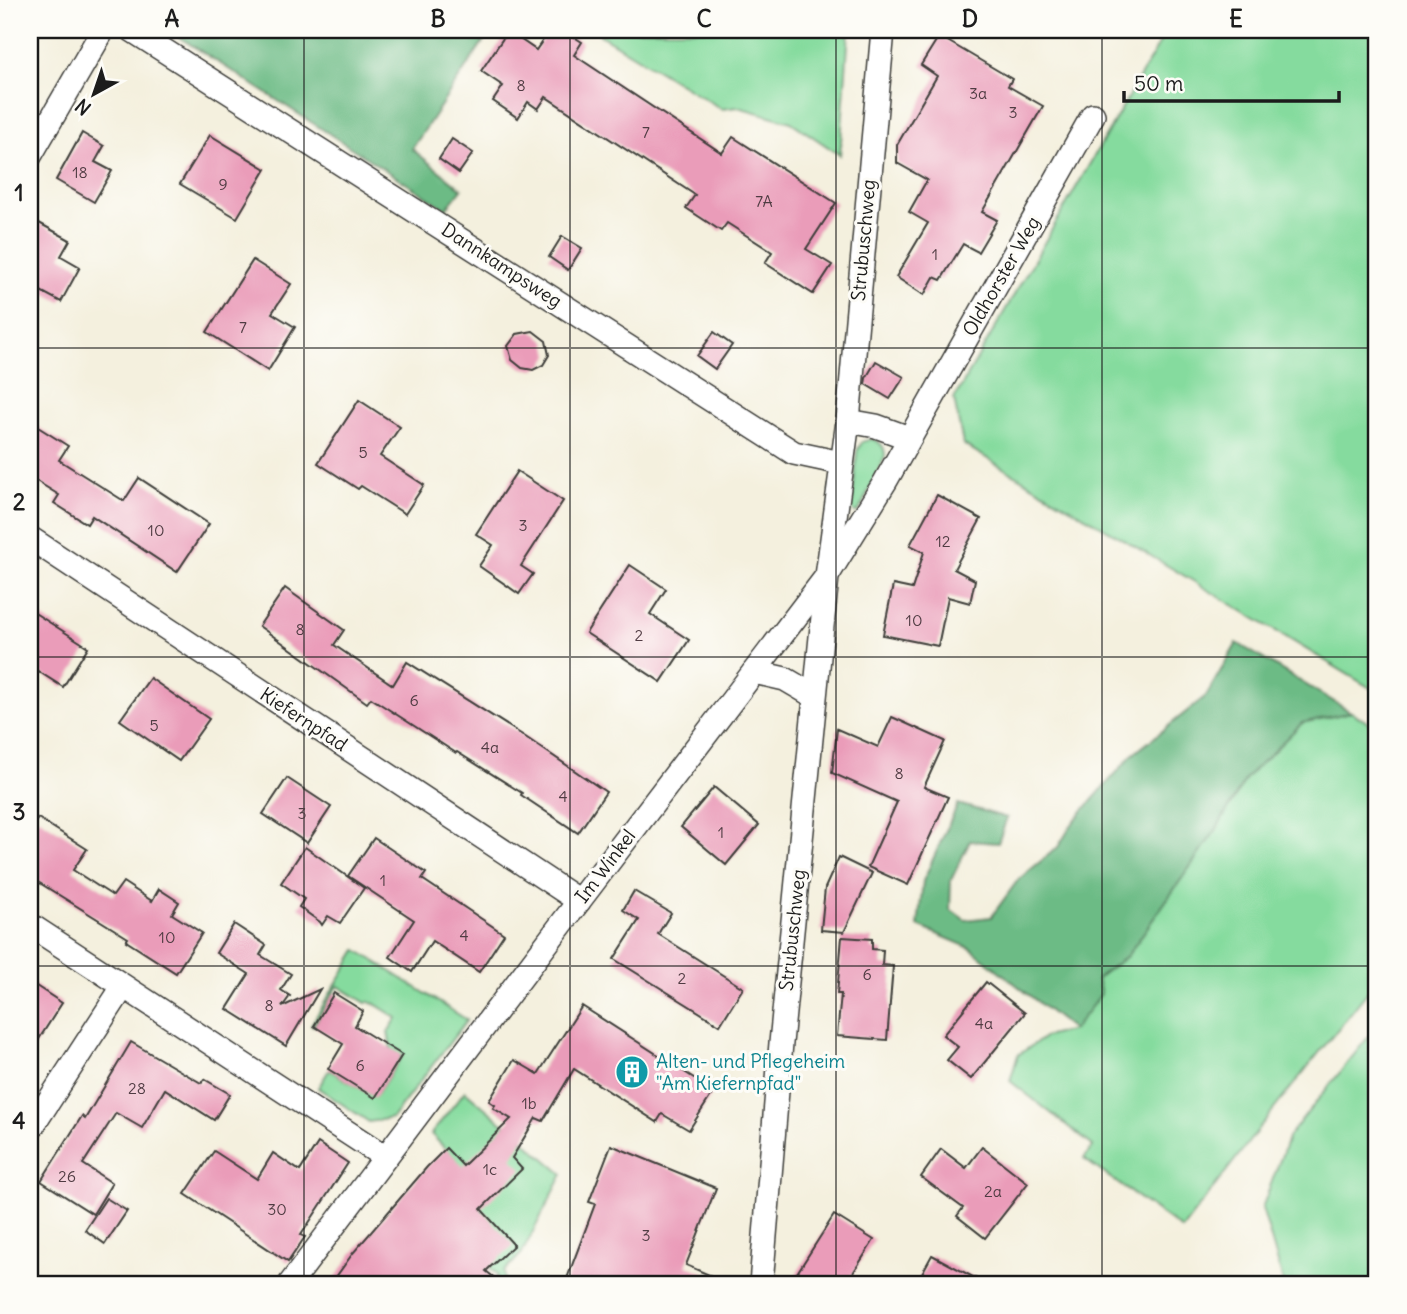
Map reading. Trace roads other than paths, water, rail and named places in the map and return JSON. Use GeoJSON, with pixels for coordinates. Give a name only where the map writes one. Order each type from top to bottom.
{"type":"FeatureCollection","features":[{"type":"Feature","properties":{"kind":"street"},"geometry":{"type":"LineString","coordinates":[[30,156],[103,30]]}},
{"type":"Feature","properties":{"kind":"street","name":"Dannkampsweg"},"geometry":{"type":"LineString","coordinates":[[132,30],[794,453],[841,463]]}},
{"type":"Feature","properties":{"kind":"street","name":"Strubuschweg"},"geometry":{"type":"LineString","coordinates":[[848,421],[883,30]]}},
{"type":"Feature","properties":{"kind":"street","name":"Oldhorster Weg"},"geometry":{"type":"LineString","coordinates":[[884,482],[1093,115]]}},
{"type":"Feature","properties":{"kind":"street"},"geometry":{"type":"LineString","coordinates":[[841,463],[848,421],[876,426],[909,438]]}},
{"type":"Feature","properties":{"kind":"street","name":"Strubuschweg"},"geometry":{"type":"LineString","coordinates":[[761,1284],[814,696],[841,463]]}},
{"type":"Feature","properties":{"kind":"street","name":"Strubuschweg"},"geometry":{"type":"LineString","coordinates":[[827,576],[884,482]]}},
{"type":"Feature","properties":{"kind":"street","name":"Kiefernpfad"},"geometry":{"type":"LineString","coordinates":[[30,538],[579,901]]}},
{"type":"Feature","properties":{"kind":"street","name":"Im Winkel"},"geometry":{"type":"LineString","coordinates":[[290,1284],[827,576]]}},
{"type":"Feature","properties":{"kind":"street"},"geometry":{"type":"LineString","coordinates":[[754,672],[785,679],[814,696]]}},
{"type":"Feature","properties":{"kind":"street"},"geometry":{"type":"LineString","coordinates":[[30,925],[385,1157]]}},
{"type":"Feature","properties":{"kind":"street"},"geometry":{"type":"LineString","coordinates":[[30,1130],[123,987]]}},
{"type":"Feature","properties":{"kind":"place","name":"Alten- und Pflegeheim \"Am Kiefernpfad\""},"geometry":{"type":"Point","coordinates":[632,1072]}}]}
